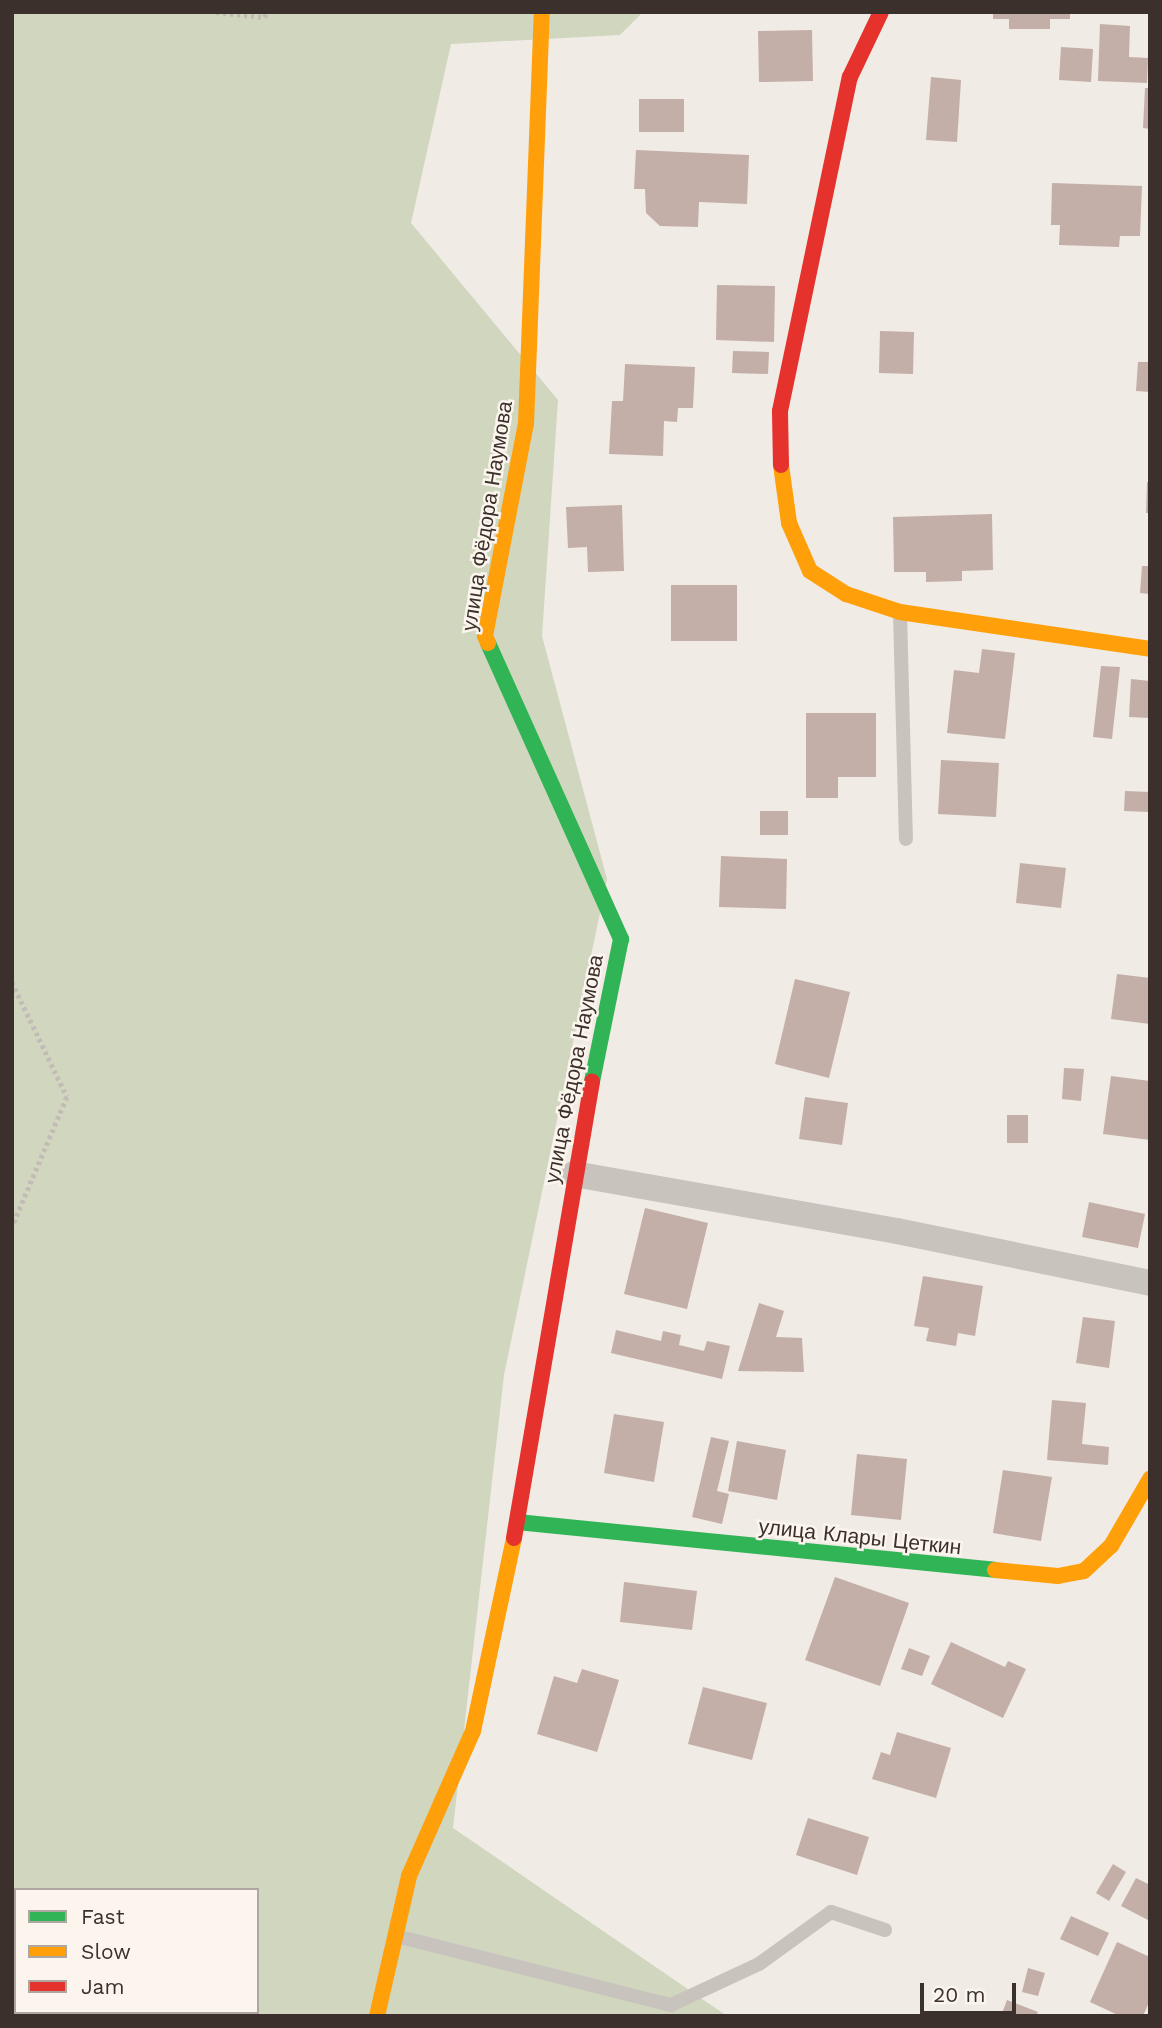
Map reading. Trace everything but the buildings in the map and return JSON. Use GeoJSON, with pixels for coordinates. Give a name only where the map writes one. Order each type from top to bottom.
{"type":"FeatureCollection","features":[{"type":"Feature","properties":{"kind":"street","name":"улица Фёдора Наумова"},"geometry":{"type":"LineString","coordinates":[[377,2016],[409,1876],[473,1731],[517,1522],[574,1174],[621,939],[485,636],[526,424],[542,12]]}},
{"type":"Feature","properties":{"kind":"street"},"geometry":{"type":"LineString","coordinates":[[881,12],[850,78],[780,411],[781,472],[789,523],[810,571],[846,594],[900,612],[1150,649]]}},
{"type":"Feature","properties":{"kind":"street"},"geometry":{"type":"LineString","coordinates":[[574,1174],[897,1231],[1150,1283]]}},
{"type":"Feature","properties":{"kind":"street","name":"улица Клары Цеткин"},"geometry":{"type":"LineString","coordinates":[[517,1522],[1058,1576],[1084,1571],[1111,1546],[1150,1479]]}},
{"type":"Feature","properties":{"kind":"lane"},"geometry":{"type":"LineString","coordinates":[[900,612],[906,839]]}},
{"type":"Feature","properties":{"kind":"lane"},"geometry":{"type":"LineString","coordinates":[[395,1936],[671,2005],[759,1964],[831,1912],[885,1930]]}},
{"type":"Feature","properties":{"kind":"path"},"geometry":{"type":"LineString","coordinates":[[216,12],[264,17],[267,12]]}},
{"type":"Feature","properties":{"kind":"path"},"geometry":{"type":"LineString","coordinates":[[12,982],[67,1097],[12,1227]]}},
{"type":"Feature","properties":{"kind":"path"},"geometry":{"type":"LineString","coordinates":[[12,1909],[14,1932]]}},
{"type":"Feature","properties":{"kind":"green space"},"geometry":{"type":"Polygon","coordinates":[[[12,12],[643,12],[620,35],[451,44],[411,223],[558,400],[542,636],[607,879],[504,1375],[453,1828],[727,2016],[12,2016],[12,12]]]}},
{"type":"Feature","properties":{"kind":"traffic: fast"},"geometry":{"type":"LineString","coordinates":[[488,643],[621,939],[592,1082]]}},
{"type":"Feature","properties":{"kind":"traffic: fast"},"geometry":{"type":"LineString","coordinates":[[517,1522],[995,1570]]}},
{"type":"Feature","properties":{"kind":"traffic: slow"},"geometry":{"type":"LineString","coordinates":[[488,643],[485,636],[526,424],[542,12]]}},
{"type":"Feature","properties":{"kind":"traffic: slow"},"geometry":{"type":"LineString","coordinates":[[781,465],[789,523],[810,571],[846,594],[900,612],[1150,649]]}},
{"type":"Feature","properties":{"kind":"traffic: slow"},"geometry":{"type":"LineString","coordinates":[[995,1570],[1058,1576],[1084,1571],[1111,1546],[1150,1479]]}},
{"type":"Feature","properties":{"kind":"traffic: slow"},"geometry":{"type":"LineString","coordinates":[[377,2016],[409,1876],[473,1731],[514,1538]]}},
{"type":"Feature","properties":{"kind":"traffic: jam"},"geometry":{"type":"LineString","coordinates":[[781,465],[780,411],[850,77],[881,12]]}},
{"type":"Feature","properties":{"kind":"traffic: jam"},"geometry":{"type":"LineString","coordinates":[[514,1538],[592,1082]]}}]}
